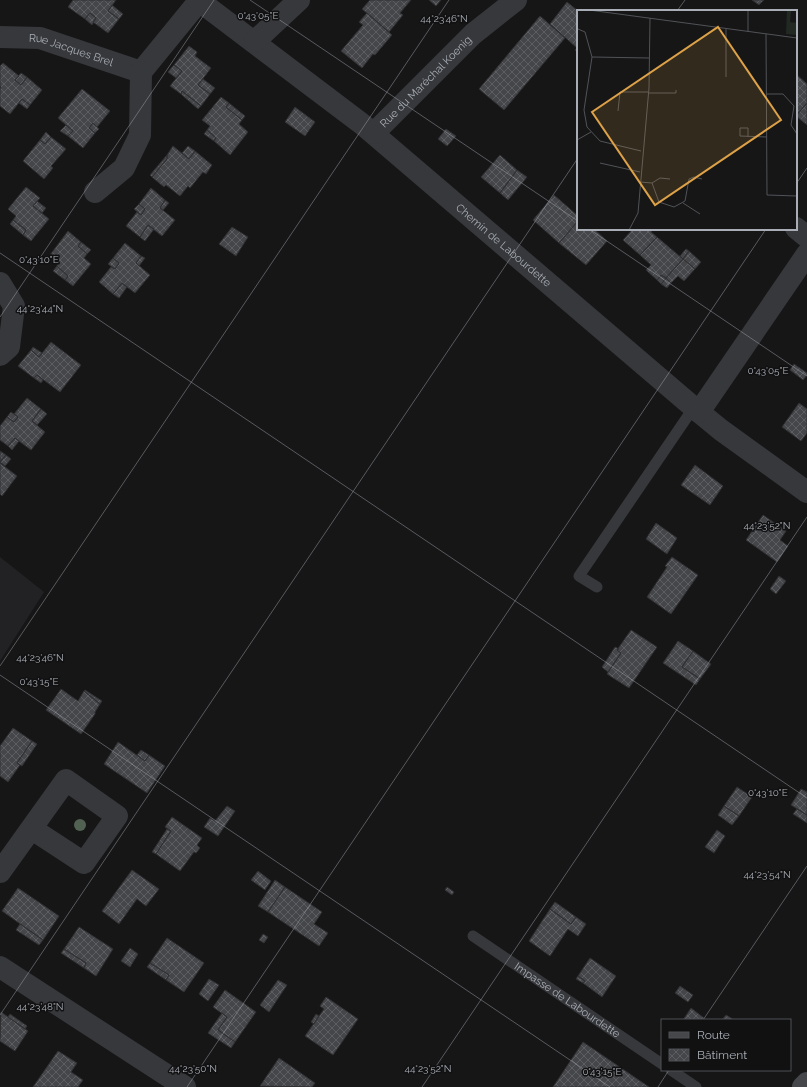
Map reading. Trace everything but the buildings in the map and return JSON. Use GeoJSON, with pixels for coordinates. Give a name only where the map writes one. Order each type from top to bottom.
{"type":"FeatureCollection","features":[{"type":"Feature","properties":{"kind":"main road"},"geometry":{"type":"LineString","coordinates":[[803,1087],[807,1083]]}},
{"type":"Feature","properties":{"kind":"street"},"geometry":{"type":"LineString","coordinates":[[95,192],[124,168],[140,135],[141,72],[199,0]]}},
{"type":"Feature","properties":{"kind":"street","name":"Chemin de Labourdette"},"geometry":{"type":"LineString","coordinates":[[199,0],[374,133],[721,430],[807,492]]}},
{"type":"Feature","properties":{"kind":"street"},"geometry":{"type":"LineString","coordinates":[[254,42],[299,0]]}},
{"type":"Feature","properties":{"kind":"street","name":"Rue du Maréchal Koenig"},"geometry":{"type":"LineString","coordinates":[[374,133],[473,34],[516,0]]}},
{"type":"Feature","properties":{"kind":"street","name":"Rue Jacques Brel"},"geometry":{"type":"LineString","coordinates":[[0,37],[40,38],[141,72]]}},
{"type":"Feature","properties":{"kind":"street"},"geometry":{"type":"LineString","coordinates":[[797,229],[807,237]]}},
{"type":"Feature","properties":{"kind":"street"},"geometry":{"type":"LineString","coordinates":[[696,409],[807,254]]}},
{"type":"Feature","properties":{"kind":"street"},"geometry":{"type":"LineString","coordinates":[[0,283],[14,306],[9,347],[0,355]]}},
{"type":"Feature","properties":{"kind":"street"},"geometry":{"type":"LineString","coordinates":[[0,872],[32,828]]}},
{"type":"Feature","properties":{"kind":"street"},"geometry":{"type":"LineString","coordinates":[[0,967],[185,1087]]}},
{"type":"Feature","properties":{"kind":"lane"},"geometry":{"type":"LineString","coordinates":[[597,587],[579,576],[696,409]]}},
{"type":"Feature","properties":{"kind":"lane","name":"Impasse de Labourdette"},"geometry":{"type":"LineString","coordinates":[[473,936],[661,1063]]}},
{"type":"Feature","properties":{"kind":"lane"},"geometry":{"type":"LineString","coordinates":[[672,1071],[696,1087]]}},
{"type":"Feature","properties":{"kind":"shaded area"},"geometry":{"type":"Polygon","coordinates":[[[0,557],[44,592],[0,661],[0,557]]]}}]}
